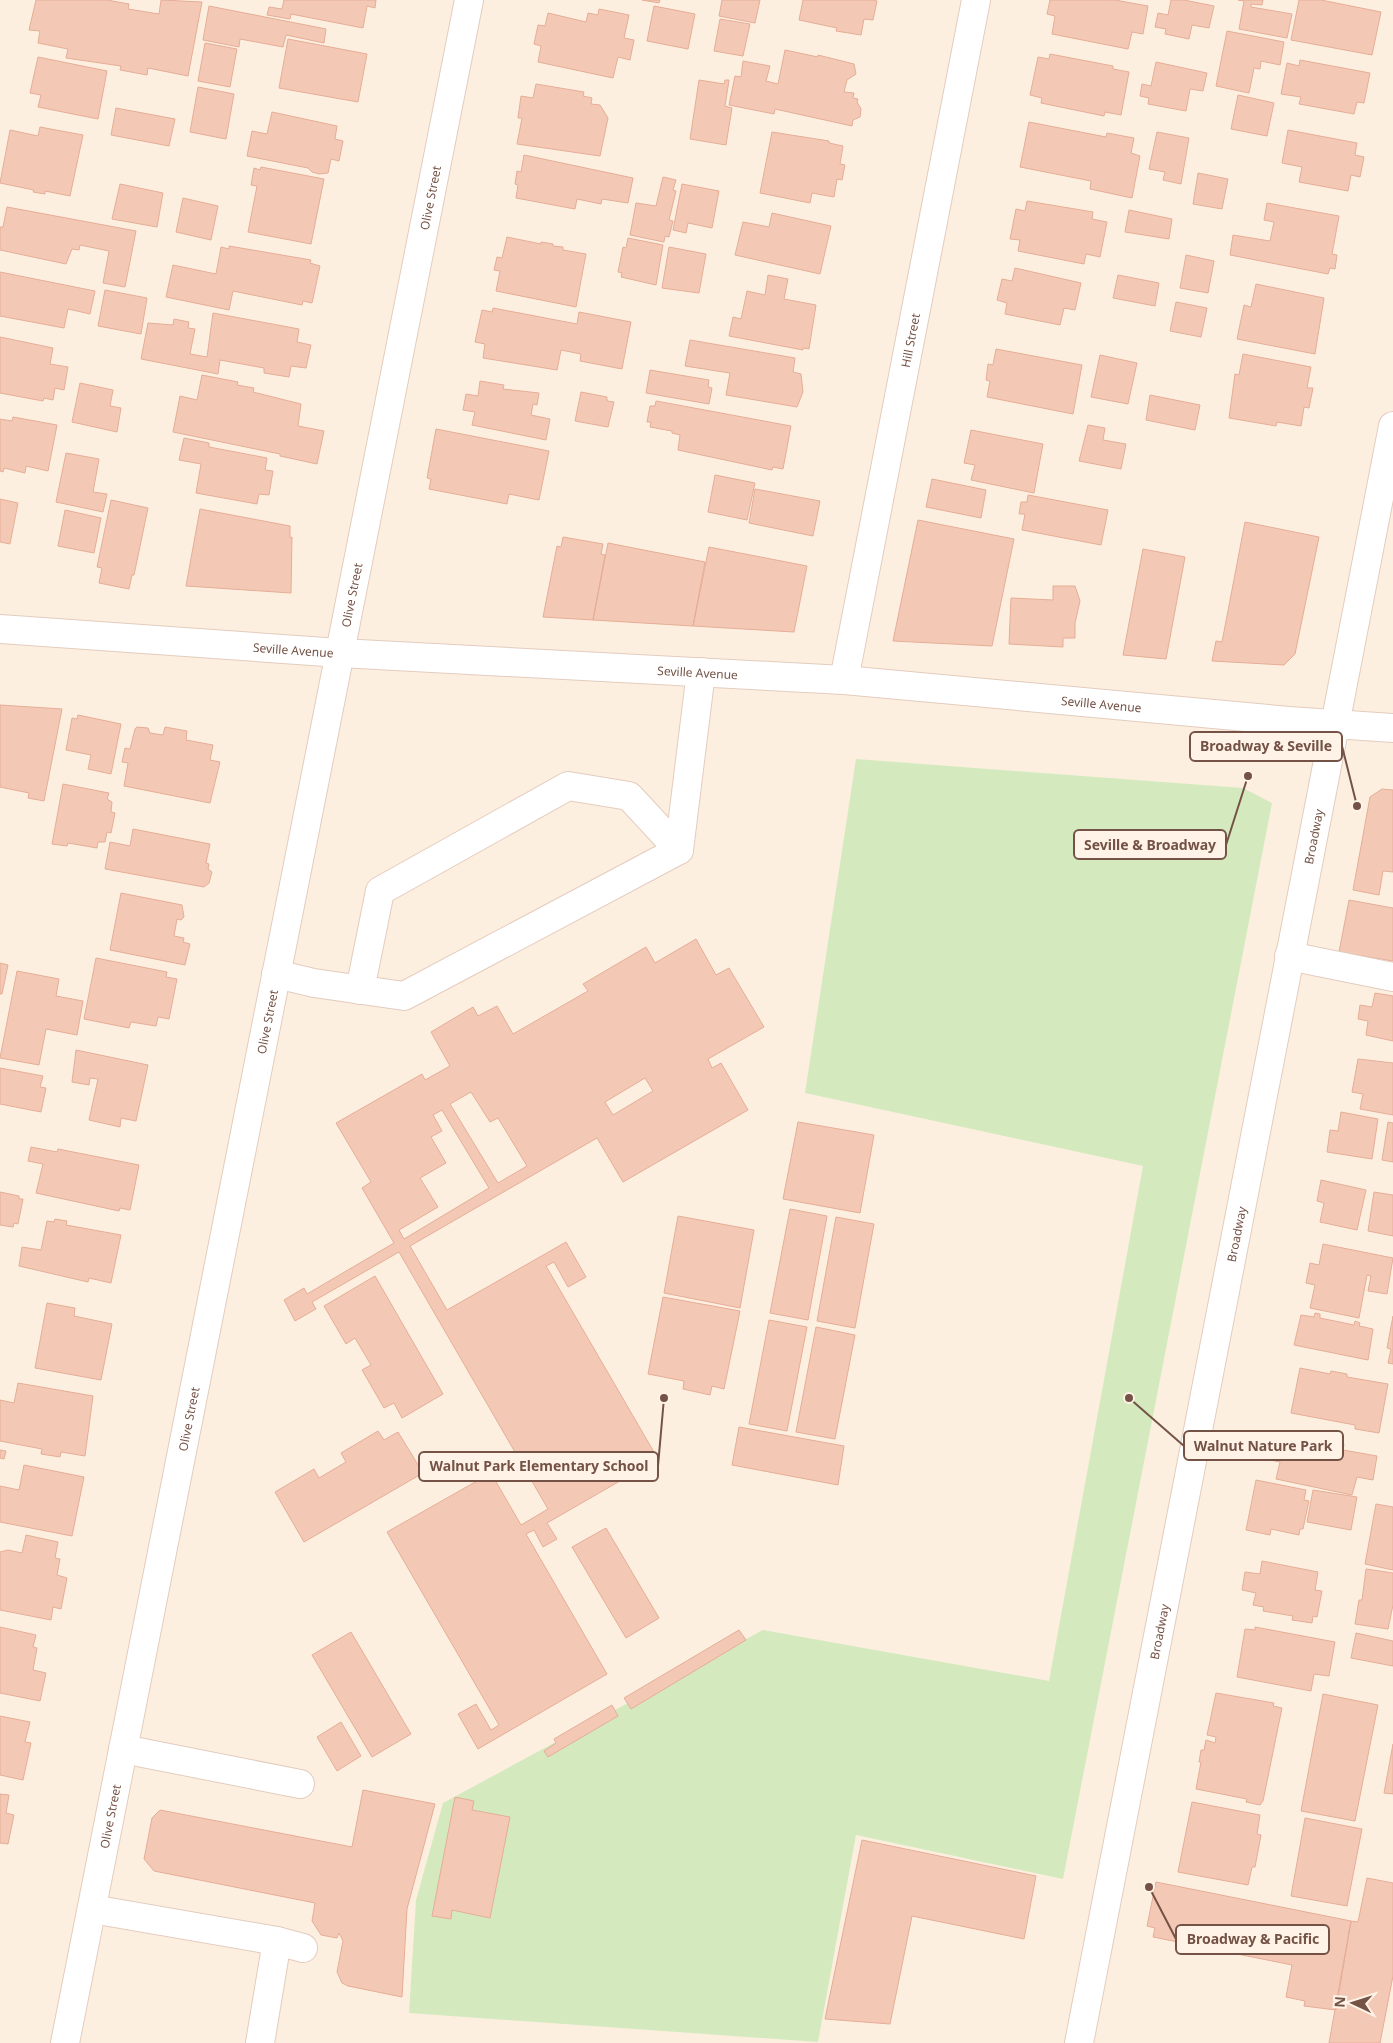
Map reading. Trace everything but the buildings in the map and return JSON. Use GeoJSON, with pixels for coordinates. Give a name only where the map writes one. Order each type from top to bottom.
{"type":"FeatureCollection","features":[{"type":"Feature","properties":{"kind":"street","name":"Olive Street"},"geometry":{"type":"LineString","coordinates":[[65,2043],[469,0]]}},
{"type":"Feature","properties":{"kind":"street","name":"Hill Street"},"geometry":{"type":"LineString","coordinates":[[844,680],[976,0]]}},
{"type":"Feature","properties":{"kind":"street","name":"Broadway"},"geometry":{"type":"LineString","coordinates":[[1080,2043],[1334,724],[1392,438]]}},
{"type":"Feature","properties":{"kind":"street","name":"Seville Avenue"},"geometry":{"type":"LineString","coordinates":[[0,629],[340,653],[844,680],[1393,728]]}},
{"type":"Feature","properties":{"kind":"street"},"geometry":{"type":"LineString","coordinates":[[679,850],[701,672]]}},
{"type":"Feature","properties":{"kind":"street"},"geometry":{"type":"LineString","coordinates":[[360,990],[380,891],[568,786],[629,796],[679,850]]}},
{"type":"Feature","properties":{"kind":"street"},"geometry":{"type":"LineString","coordinates":[[276,974],[314,983],[404,996],[679,850]]}},
{"type":"Feature","properties":{"kind":"street"},"geometry":{"type":"LineString","coordinates":[[1290,956],[1393,977]]}},
{"type":"Feature","properties":{"kind":"street"},"geometry":{"type":"LineString","coordinates":[[123,1749],[300,1784]]}},
{"type":"Feature","properties":{"kind":"street"},"geometry":{"type":"LineString","coordinates":[[92,1910],[277,1941],[303,1948]]}},
{"type":"Feature","properties":{"kind":"street"},"geometry":{"type":"LineString","coordinates":[[260,2043],[277,1941]]}},
{"type":"Feature","properties":{"kind":"green space"},"geometry":{"type":"Polygon","coordinates":[[[856,759],[1243,788],[1272,803],[1063,1879],[856,1835],[818,2042],[409,2013],[416,1900],[443,1803],[763,1630],[1049,1681],[1143,1166],[805,1093],[856,759]]]}},
{"type":"Feature","properties":{"kind":"place","name":"Seville & Broadway"},"geometry":{"type":"Point","coordinates":[1248,776]}},
{"type":"Feature","properties":{"kind":"place","name":"Broadway & Seville"},"geometry":{"type":"Point","coordinates":[1357,806]}},
{"type":"Feature","properties":{"kind":"place","name":"Walnut Park Elementary School"},"geometry":{"type":"Point","coordinates":[664,1398]}},
{"type":"Feature","properties":{"kind":"place","name":"Walnut Nature Park"},"geometry":{"type":"Point","coordinates":[1129,1398]}},
{"type":"Feature","properties":{"kind":"place","name":"Broadway & Pacific"},"geometry":{"type":"Point","coordinates":[1149,1887]}}]}
